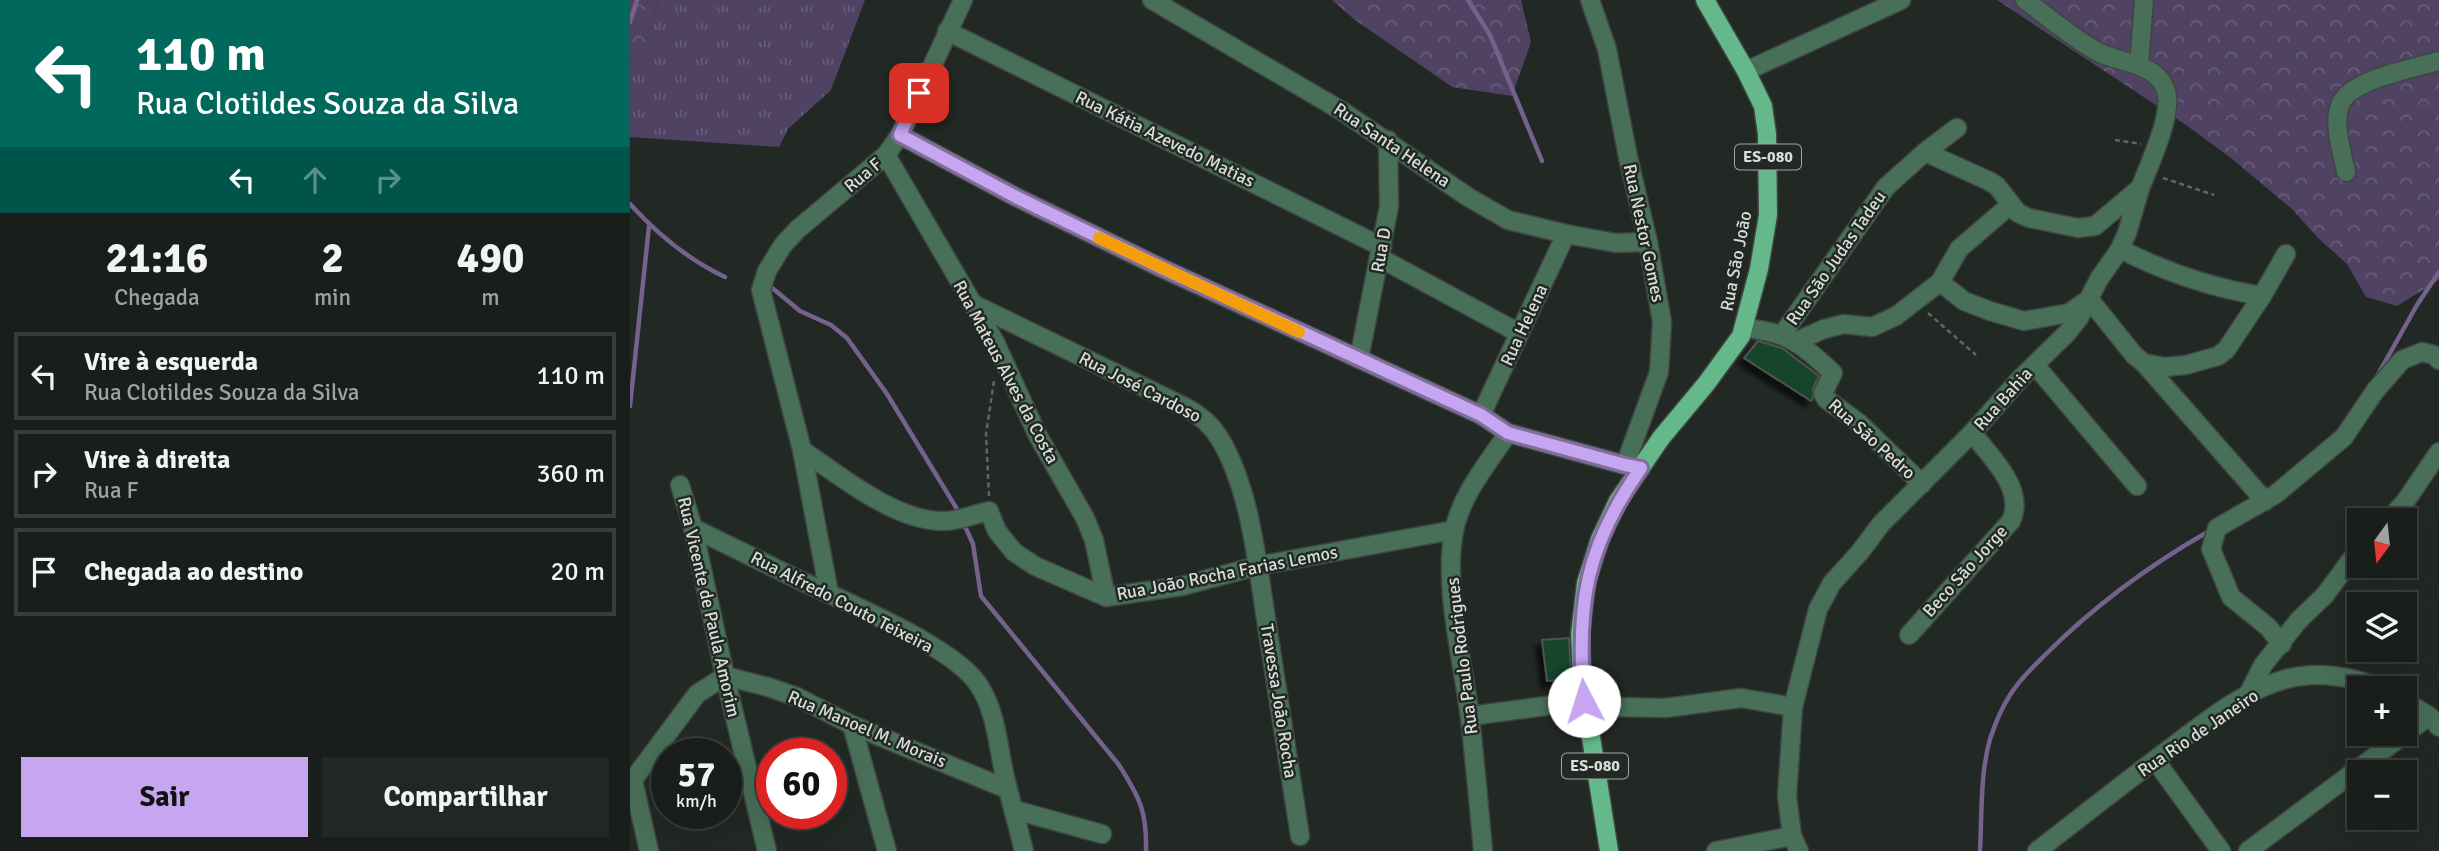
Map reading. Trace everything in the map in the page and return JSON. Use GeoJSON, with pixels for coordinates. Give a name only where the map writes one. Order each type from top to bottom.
{"type":"FeatureCollection","features":[{"type":"Feature","properties":{"kind":"main road","name":"Rua São João"},"geometry":{"type":"LineString","coordinates":[[1633,466],[1706,384],[1741,336],[1759,269],[1768,215],[1766,124],[1763,106],[1705,0]]}},
{"type":"Feature","properties":{"kind":"main road","name":"ES-080"},"geometry":{"type":"LineString","coordinates":[[1609,851],[1584,701],[1580,634],[1586,583],[1600,538],[1633,466]]}},
{"type":"Feature","properties":{"kind":"street","name":"Rua F"},"geometry":{"type":"LineString","coordinates":[[802,450],[761,296],[767,271],[783,245],[798,229],[886,155],[900,135],[963,0]]}},
{"type":"Feature","properties":{"kind":"street","name":"Rua Santa Helena"},"geometry":{"type":"LineString","coordinates":[[1152,0],[1342,111],[1498,215],[1566,234],[1616,243],[1648,242]]}},
{"type":"Feature","properties":{"kind":"street","name":"Rua Nestor Gomes"},"geometry":{"type":"LineString","coordinates":[[1590,0],[1607,49],[1662,322],[1659,372],[1633,466]]}},
{"type":"Feature","properties":{"kind":"street"},"geometry":{"type":"LineString","coordinates":[[1746,71],[1901,0]]}},
{"type":"Feature","properties":{"kind":"street","name":"Rua Bahia"},"geometry":{"type":"LineString","coordinates":[[1795,844],[1787,796],[1793,707],[1824,595],[1881,524],[1972,433],[2079,318],[2127,233],[2168,101],[2158,76],[2139,66],[2101,53],[2078,40],[2025,0]]}},
{"type":"Feature","properties":{"kind":"street"},"geometry":{"type":"LineString","coordinates":[[2139,66],[2144,0]]}},
{"type":"Feature","properties":{"kind":"street","name":"Rua Kátia Azevedo Matias"},"geometry":{"type":"LineString","coordinates":[[947,32],[1381,253],[1519,333]]}},
{"type":"Feature","properties":{"kind":"street"},"geometry":{"type":"LineString","coordinates":[[2346,172],[2338,116],[2341,103],[2347,94],[2365,83],[2439,61]]}},
{"type":"Feature","properties":{"kind":"street","name":"Rua São Judas Tadeu"},"geometry":{"type":"LineString","coordinates":[[1788,339],[1886,187],[1957,128]]}},
{"type":"Feature","properties":{"kind":"street"},"geometry":{"type":"LineString","coordinates":[[900,135],[1147,262],[1481,415],[1508,433],[1633,466]]}},
{"type":"Feature","properties":{"kind":"street","name":"Rua D"},"geometry":{"type":"LineString","coordinates":[[1359,359],[1381,253],[1390,190],[1388,140]]}},
{"type":"Feature","properties":{"kind":"street"},"geometry":{"type":"LineString","coordinates":[[1925,152],[1997,186],[2018,213],[2029,218],[2086,228],[2095,226],[2109,215],[2144,179]]}},
{"type":"Feature","properties":{"kind":"street","name":"Rua Mateus Alves da Costa"},"geometry":{"type":"LineString","coordinates":[[886,155],[995,342],[1038,436],[1085,518],[1094,540],[1106,597]]}},
{"type":"Feature","properties":{"kind":"street"},"geometry":{"type":"LineString","coordinates":[[1788,339],[1844,324],[1871,327],[1896,316],[1940,282],[1959,249],[2010,205]]}},
{"type":"Feature","properties":{"kind":"street","name":"Rua Helena"},"geometry":{"type":"LineString","coordinates":[[1481,415],[1566,234]]}},
{"type":"Feature","properties":{"kind":"street"},"geometry":{"type":"LineString","coordinates":[[2120,249],[2187,278],[2230,291],[2262,296]]}},
{"type":"Feature","properties":{"kind":"street"},"geometry":{"type":"LineString","coordinates":[[2144,363],[2165,367],[2186,365],[2218,356],[2226,349],[2262,296],[2286,254]]}},
{"type":"Feature","properties":{"kind":"street"},"geometry":{"type":"LineString","coordinates":[[1940,282],[1964,300],[2024,321],[2069,313],[2089,299],[2134,355],[2144,363],[2265,501]]}},
{"type":"Feature","properties":{"kind":"street","name":"Rua José Cardoso"},"geometry":{"type":"LineString","coordinates":[[971,303],[1201,416],[1222,442],[1234,469],[1257,566]]}},
{"type":"Feature","properties":{"kind":"street","name":"Rua São Pedro"},"geometry":{"type":"LineString","coordinates":[[1744,327],[1788,339],[1833,373],[1823,393],[1826,399],[1858,422],[1922,484]]}},
{"type":"Feature","properties":{"kind":"street"},"geometry":{"type":"LineString","coordinates":[[2282,644],[2268,627],[2231,597],[2211,549],[2217,528],[2276,494],[2344,437],[2375,391],[2402,360],[2417,353],[2437,357]]}},
{"type":"Feature","properties":{"kind":"street"},"geometry":{"type":"LineString","coordinates":[[2035,365],[2137,486]]}},
{"type":"Feature","properties":{"kind":"street","name":"Rua Paulo Rodrigues"},"geometry":{"type":"LineString","coordinates":[[1483,851],[1470,716],[1453,586],[1454,530],[1480,475],[1508,433]]}},
{"type":"Feature","properties":{"kind":"street","name":"Beco São Jorge"},"geometry":{"type":"LineString","coordinates":[[1909,635],[2011,520],[2014,513],[2015,504],[2009,481],[1972,433]]}},
{"type":"Feature","properties":{"kind":"street"},"geometry":{"type":"LineString","coordinates":[[802,450],[865,492],[911,515],[941,522],[989,511]]}},
{"type":"Feature","properties":{"kind":"street"},"geometry":{"type":"LineString","coordinates":[[802,450],[830,593]]}},
{"type":"Feature","properties":{"kind":"street"},"geometry":{"type":"LineString","coordinates":[[2399,508],[2439,452]]}},
{"type":"Feature","properties":{"kind":"street","name":"Rua Vicente de Paula Amorim"},"geometry":{"type":"LineString","coordinates":[[680,485],[693,528],[767,851]]}},
{"type":"Feature","properties":{"kind":"street","name":"Rua João Rocha Farias Lemos"},"geometry":{"type":"LineString","coordinates":[[989,511],[997,531],[1014,552],[1035,566],[1106,597],[1182,586],[1257,566],[1454,530]]}},
{"type":"Feature","properties":{"kind":"street","name":"Rua Alfredo Couto Teixeira"},"geometry":{"type":"LineString","coordinates":[[693,528],[830,593],[937,649],[978,683],[986,697],[998,739],[1007,789],[1015,810],[1024,851]]}},
{"type":"Feature","properties":{"kind":"street"},"geometry":{"type":"LineString","coordinates":[[2249,693],[2263,666],[2299,620],[2325,595],[2347,565]]}},
{"type":"Feature","properties":{"kind":"street","name":"Travessa João Rocha"},"geometry":{"type":"LineString","coordinates":[[1257,566],[1300,836]]}},
{"type":"Feature","properties":{"kind":"street","name":"Rua Rio de Janeiro"},"geometry":{"type":"LineString","coordinates":[[2037,851],[2155,760],[2249,693],[2306,675],[2347,678]]}},
{"type":"Feature","properties":{"kind":"street"},"geometry":{"type":"LineString","coordinates":[[649,851],[631,782],[697,694],[725,676]]}},
{"type":"Feature","properties":{"kind":"street","name":"Rua Manoel M. Morais"},"geometry":{"type":"LineString","coordinates":[[725,676],[797,698],[852,725],[1007,789]]}},
{"type":"Feature","properties":{"kind":"street"},"geometry":{"type":"LineString","coordinates":[[1470,716],[1584,701],[1614,707],[1665,708],[1741,698],[1793,707]]}},
{"type":"Feature","properties":{"kind":"street"},"geometry":{"type":"LineString","coordinates":[[2248,851],[2434,722],[2417,710]]}},
{"type":"Feature","properties":{"kind":"street"},"geometry":{"type":"LineString","coordinates":[[852,725],[887,851]]}},
{"type":"Feature","properties":{"kind":"street"},"geometry":{"type":"LineString","coordinates":[[2155,760],[2221,851]]}},
{"type":"Feature","properties":{"kind":"street"},"geometry":{"type":"LineString","coordinates":[[1015,810],[1102,834]]}},
{"type":"Feature","properties":{"kind":"street"},"geometry":{"type":"LineString","coordinates":[[1716,851],[1795,844]]}},
{"type":"Feature","properties":{"kind":"path"},"geometry":{"type":"LineString","coordinates":[[2115,140],[2155,146]]}},
{"type":"Feature","properties":{"kind":"path"},"geometry":{"type":"LineString","coordinates":[[2144,179],[2214,195]]}},
{"type":"Feature","properties":{"kind":"path"},"geometry":{"type":"LineString","coordinates":[[1915,302],[1976,355]]}},
{"type":"Feature","properties":{"kind":"path"},"geometry":{"type":"LineString","coordinates":[[989,511],[986,433],[994,377]]}},
{"type":"Feature","properties":{"kind":"green space"},"geometry":{"type":"Polygon","coordinates":[[[630,0],[659,0],[646,42],[630,65],[630,0]]]}},
{"type":"Feature","properties":{"kind":"green space"},"geometry":{"type":"Polygon","coordinates":[[[659,0],[865,0],[831,90],[788,129],[779,147],[630,137],[630,65],[646,42],[659,0]]]}},
{"type":"Feature","properties":{"kind":"green space"},"geometry":{"type":"Polygon","coordinates":[[[1332,0],[1521,0],[1531,42],[1512,96],[1452,87],[1355,20],[1332,0]]]}},
{"type":"Feature","properties":{"kind":"green space"},"geometry":{"type":"Polygon","coordinates":[[[1997,0],[2439,0],[2439,280],[2397,306],[2366,297],[2347,264],[2318,238],[2292,209],[2231,158],[2186,125],[1997,0]]]}},
{"type":"Feature","properties":{"kind":"building"},"geometry":{"type":"Polygon","coordinates":[[[1758,341],[1782,348],[1819,376],[1811,401],[1744,358],[1758,341]]]}},
{"type":"Feature","properties":{"kind":"building"},"geometry":{"type":"Polygon","coordinates":[[[1569,638],[1571,679],[1547,681],[1542,640],[1569,638]]]}},
{"type":"Feature","properties":{"kind":"waterway"},"geometry":{"type":"LineString","coordinates":[[630,22],[637,0]]}},
{"type":"Feature","properties":{"kind":"waterway"},"geometry":{"type":"LineString","coordinates":[[1468,0],[1490,35],[1542,161]]}},
{"type":"Feature","properties":{"kind":"waterway"},"geometry":{"type":"LineString","coordinates":[[630,204],[674,245],[725,277]]}},
{"type":"Feature","properties":{"kind":"waterway"},"geometry":{"type":"LineString","coordinates":[[630,406],[649,226]]}},
{"type":"Feature","properties":{"kind":"waterway"},"geometry":{"type":"LineString","coordinates":[[2376,378],[2439,272]]}},
{"type":"Feature","properties":{"kind":"waterway"},"geometry":{"type":"LineString","coordinates":[[771,287],[800,311],[831,325],[847,338],[887,394],[960,514]]}},
{"type":"Feature","properties":{"kind":"waterway"},"geometry":{"type":"LineString","coordinates":[[963,522],[973,544],[981,596],[1119,765],[1141,806],[1146,851]]}},
{"type":"Feature","properties":{"kind":"waterway"},"geometry":{"type":"LineString","coordinates":[[1980,851],[1987,753],[1998,717],[2014,690],[2045,655],[2103,603],[2167,557],[2211,530]]}},
{"type":"Feature","properties":{"kind":"slow traffic"},"geometry":{"type":"LineString","coordinates":[[1099,238],[1299,332]]}},
{"type":"Feature","properties":{"kind":"route"},"geometry":{"type":"LineString","coordinates":[[919,93],[900,135],[1016,197],[1247,309],[1481,415],[1508,433],[1641,468],[1618,501],[1600,538],[1586,583],[1580,634],[1584,701]]}}]}
